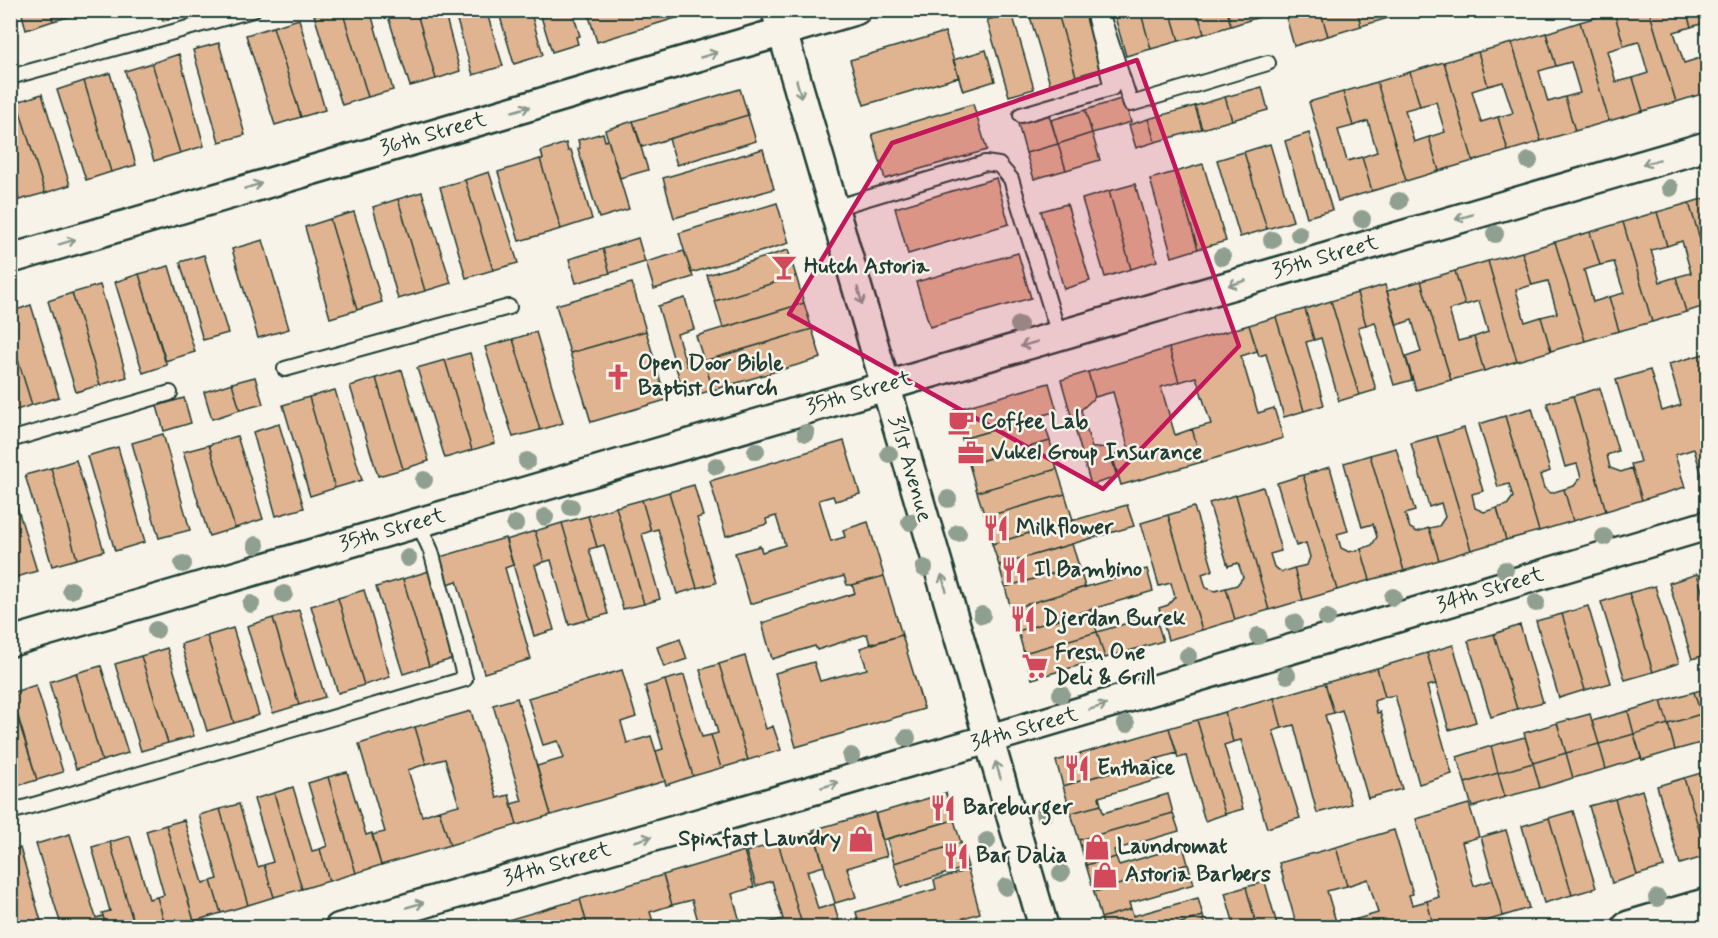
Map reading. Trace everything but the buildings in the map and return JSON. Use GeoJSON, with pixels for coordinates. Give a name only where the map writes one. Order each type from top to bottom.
{"type":"FeatureCollection","features":[{"type":"Feature","properties":{"kind":"main road"},"geometry":{"type":"LineString","coordinates":[[1629,927],[1707,904]]}},
{"type":"Feature","properties":{"kind":"street","name":"36th Street"},"geometry":{"type":"LineString","coordinates":[[10,259],[779,22],[856,10]]}},
{"type":"Feature","properties":{"kind":"street","name":"31st Avenue"},"geometry":{"type":"LineString","coordinates":[[779,22],[1044,927]]}},
{"type":"Feature","properties":{"kind":"street","name":"35th Street"},"geometry":{"type":"LineString","coordinates":[[10,642],[1707,146]]}},
{"type":"Feature","properties":{"kind":"street","name":"34th Street"},"geometry":{"type":"LineString","coordinates":[[339,927],[989,739],[1707,525]]}},
{"type":"Feature","properties":{"kind":"lane"},"geometry":{"type":"LineString","coordinates":[[10,77],[253,10]]}},
{"type":"Feature","properties":{"kind":"lane"},"geometry":{"type":"LineString","coordinates":[[1096,10],[1104,21],[1131,104],[1268,63]]}},
{"type":"Feature","properties":{"kind":"lane"},"geometry":{"type":"LineString","coordinates":[[1021,115],[1113,88],[1095,23],[1096,10]]}},
{"type":"Feature","properties":{"kind":"lane"},"geometry":{"type":"LineString","coordinates":[[834,208],[985,163],[999,165],[1011,179],[1059,335]]}},
{"type":"Feature","properties":{"kind":"lane"},"geometry":{"type":"LineString","coordinates":[[285,369],[509,307]]}},
{"type":"Feature","properties":{"kind":"lane"},"geometry":{"type":"LineString","coordinates":[[10,440],[170,393]]}},
{"type":"Feature","properties":{"kind":"lane"},"geometry":{"type":"LineString","coordinates":[[10,812],[465,679],[431,551],[418,522]]}},
{"type":"Feature","properties":{"kind":"highlighted area"},"geometry":{"type":"Polygon","coordinates":[[[1137,60],[1239,346],[1103,489],[789,314],[892,143],[1137,60]]]}},
{"type":"Feature","properties":{"kind":"place","name":"Hutch Astoria"},"geometry":{"type":"Point","coordinates":[784,267]}},
{"type":"Feature","properties":{"kind":"place","name":"Open Door Bible Baptist Church"},"geometry":{"type":"Point","coordinates":[618,377]}},
{"type":"Feature","properties":{"kind":"place","name":"Coffee Lab"},"geometry":{"type":"Point","coordinates":[961,422]}},
{"type":"Feature","properties":{"kind":"place","name":"Vukel Group Insurance"},"geometry":{"type":"Point","coordinates":[971,453]}},
{"type":"Feature","properties":{"kind":"place","name":"Milkflower"},"geometry":{"type":"Point","coordinates":[996,528]}},
{"type":"Feature","properties":{"kind":"place","name":"Il Bambino"},"geometry":{"type":"Point","coordinates":[1014,570]}},
{"type":"Feature","properties":{"kind":"place","name":"Djerdan Burek"},"geometry":{"type":"Point","coordinates":[1023,619]}},
{"type":"Feature","properties":{"kind":"place","name":"Fresh One Deli & Grill"},"geometry":{"type":"Point","coordinates":[1035,666]}},
{"type":"Feature","properties":{"kind":"place","name":"Enthaice"},"geometry":{"type":"Point","coordinates":[1077,768]}},
{"type":"Feature","properties":{"kind":"place","name":"Bareburger"},"geometry":{"type":"Point","coordinates":[943,808]}},
{"type":"Feature","properties":{"kind":"place","name":"Spinfast Laundry"},"geometry":{"type":"Point","coordinates":[861,839]}},
{"type":"Feature","properties":{"kind":"place","name":"Laundromat"},"geometry":{"type":"Point","coordinates":[1097,847]}},
{"type":"Feature","properties":{"kind":"place","name":"Bar Dalia"},"geometry":{"type":"Point","coordinates":[956,856]}},
{"type":"Feature","properties":{"kind":"place","name":"Astoria Barbers"},"geometry":{"type":"Point","coordinates":[1105,875]}}]}
